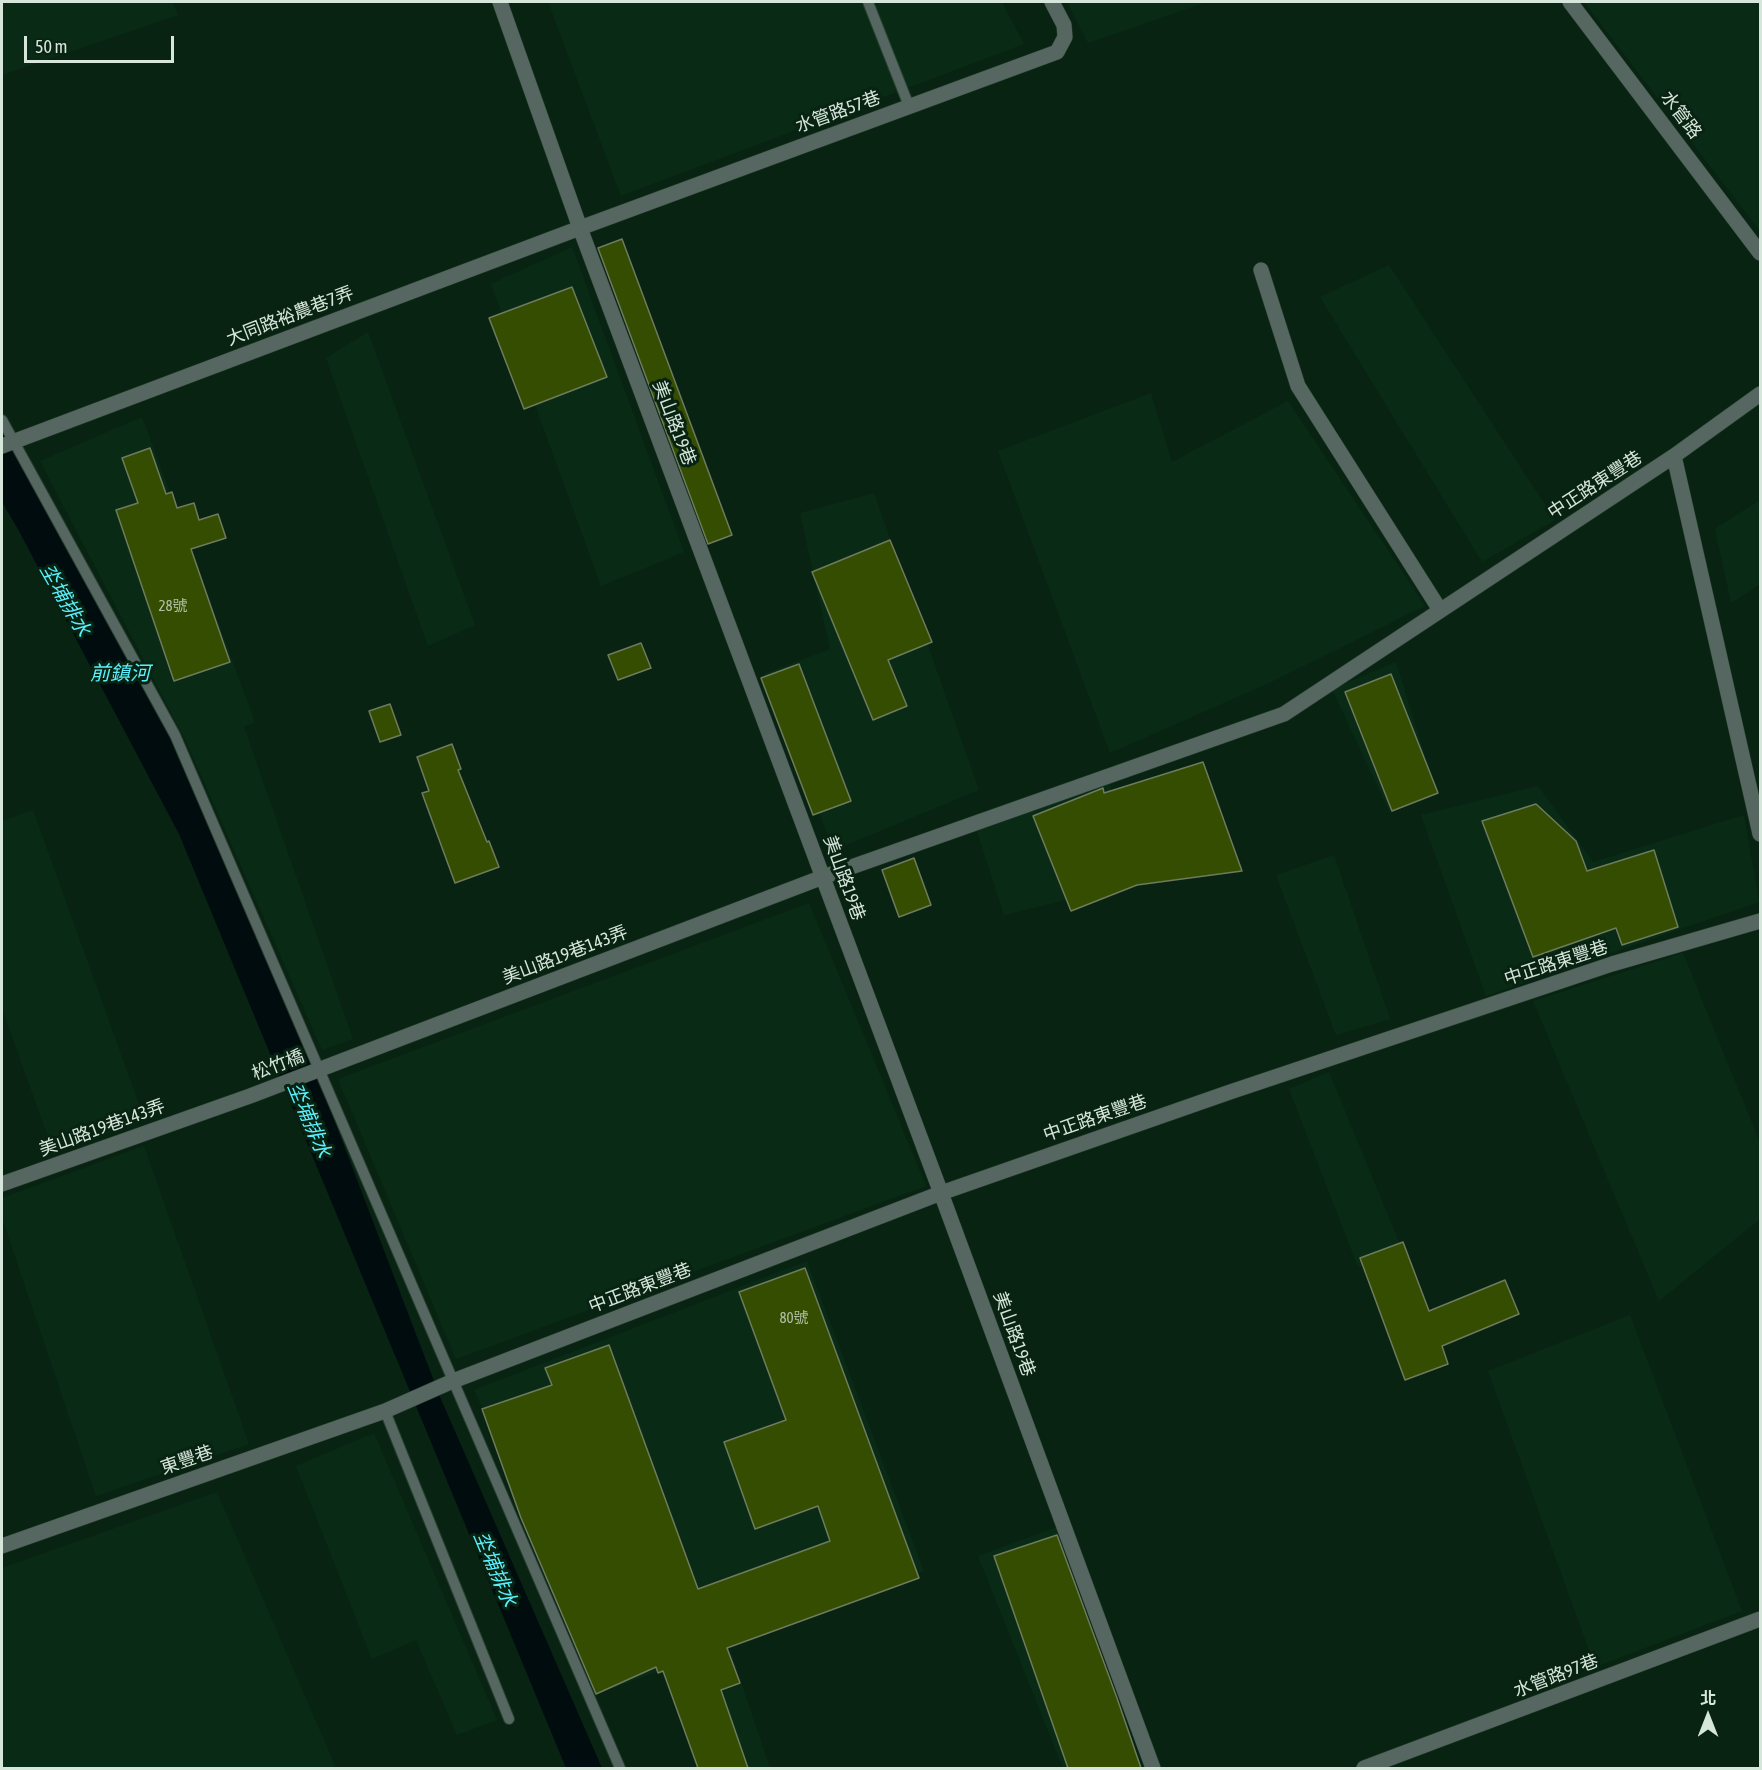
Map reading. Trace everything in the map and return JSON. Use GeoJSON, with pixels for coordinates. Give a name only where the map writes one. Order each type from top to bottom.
{"type":"FeatureCollection","features":[{"type":"Feature","properties":{"kind":"street","name":"美山路19巷"},"geometry":{"type":"LineString","coordinates":[[500,2],[580,228],[941,1193],[1153,1768]]}},
{"type":"Feature","properties":{"kind":"street","name":"水管路57巷"},"geometry":{"type":"LineString","coordinates":[[580,228],[1057,52],[1065,38],[1064,25],[1052,2]]}},
{"type":"Feature","properties":{"kind":"street","name":"水管路"},"geometry":{"type":"LineString","coordinates":[[1570,2],[1761,253]]}},
{"type":"Feature","properties":{"kind":"street","name":"大同路裕農巷7弄"},"geometry":{"type":"LineString","coordinates":[[8,443],[580,228]]}},
{"type":"Feature","properties":{"kind":"street"},"geometry":{"type":"LineString","coordinates":[[1261,270],[1298,386],[1440,610]]}},
{"type":"Feature","properties":{"kind":"street","name":"中正路東豐巷"},"geometry":{"type":"LineString","coordinates":[[823,877],[1284,714],[1674,456],[1761,394]]}},
{"type":"Feature","properties":{"kind":"street"},"geometry":{"type":"LineString","coordinates":[[1674,456],[1760,832]]}},
{"type":"Feature","properties":{"kind":"street","name":"美山路19巷143弄"},"geometry":{"type":"LineString","coordinates":[[320,1069],[823,877]]}},
{"type":"Feature","properties":{"kind":"street","name":"中正路東豐巷"},"geometry":{"type":"LineString","coordinates":[[385,1411],[453,1381],[941,1193],[1230,1092],[1612,964],[1761,921]]}},
{"type":"Feature","properties":{"kind":"street","name":"松竹橋"},"geometry":{"type":"LineString","coordinates":[[250,1096],[320,1069]]}},
{"type":"Feature","properties":{"kind":"street","name":"美山路19巷143弄"},"geometry":{"type":"LineString","coordinates":[[2,1184],[250,1096]]}},
{"type":"Feature","properties":{"kind":"street","name":"東豐巷"},"geometry":{"type":"LineString","coordinates":[[2,1546],[385,1411]]}},
{"type":"Feature","properties":{"kind":"street","name":"水管路97巷"},"geometry":{"type":"LineString","coordinates":[[1364,1768],[1761,1619]]}},
{"type":"Feature","properties":{"kind":"lane"},"geometry":{"type":"LineString","coordinates":[[868,2],[909,106]]}},
{"type":"Feature","properties":{"kind":"lane"},"geometry":{"type":"LineString","coordinates":[[2,420],[8,443],[175,735],[620,1768]]}},
{"type":"Feature","properties":{"kind":"lane"},"geometry":{"type":"LineString","coordinates":[[385,1411],[509,1719]]}},
{"type":"Feature","properties":{"kind":"shaded area"},"geometry":{"type":"Polygon","coordinates":[[[2,2],[173,2],[178,15],[2,75],[2,2]]]}},
{"type":"Feature","properties":{"kind":"shaded area"},"geometry":{"type":"Polygon","coordinates":[[[548,2],[1002,2],[1024,44],[621,196],[548,2]]]}},
{"type":"Feature","properties":{"kind":"shaded area"},"geometry":{"type":"Polygon","coordinates":[[[1067,2],[1207,2],[1088,43],[1067,2]]]}},
{"type":"Feature","properties":{"kind":"shaded area"},"geometry":{"type":"Polygon","coordinates":[[[1584,2],[1760,2],[1760,231],[1584,2]]]}},
{"type":"Feature","properties":{"kind":"shaded area"},"geometry":{"type":"Polygon","coordinates":[[[572,247],[684,552],[601,586],[491,284],[572,247]]]}},
{"type":"Feature","properties":{"kind":"shaded area"},"geometry":{"type":"Polygon","coordinates":[[[1389,265],[1555,520],[1482,562],[1320,297],[1389,265]]]}},
{"type":"Feature","properties":{"kind":"shaded area"},"geometry":{"type":"Polygon","coordinates":[[[368,332],[475,625],[428,646],[326,358],[368,332]]]}},
{"type":"Feature","properties":{"kind":"shaded area"},"geometry":{"type":"Polygon","coordinates":[[[1151,393],[1172,462],[1288,401],[1425,606],[1267,684],[1110,753],[998,451],[1151,393]]]}},
{"type":"Feature","properties":{"kind":"shaded area"},"geometry":{"type":"Polygon","coordinates":[[[142,417],[255,722],[244,727],[353,1039],[322,1050],[186,741],[40,461],[142,417]]]}},
{"type":"Feature","properties":{"kind":"shaded area"},"geometry":{"type":"Polygon","coordinates":[[[874,493],[979,790],[834,850],[764,674],[830,649],[800,513],[874,493]]]}},
{"type":"Feature","properties":{"kind":"shaded area"},"geometry":{"type":"Polygon","coordinates":[[[1760,500],[1760,584],[1731,603],[1715,529],[1760,500]]]}},
{"type":"Feature","properties":{"kind":"shaded area"},"geometry":{"type":"Polygon","coordinates":[[[1396,662],[1436,792],[1390,813],[1332,689],[1396,662]]]}},
{"type":"Feature","properties":{"kind":"shaded area"},"geometry":{"type":"Polygon","coordinates":[[[1109,782],[1143,881],[1004,915],[977,831],[1109,782]]]}},
{"type":"Feature","properties":{"kind":"shaded area"},"geometry":{"type":"Polygon","coordinates":[[[1538,786],[1593,862],[1744,815],[1759,902],[1486,996],[1421,815],[1538,786]]]}},
{"type":"Feature","properties":{"kind":"shaded area"},"geometry":{"type":"Polygon","coordinates":[[[33,810],[145,1121],[53,1151],[2,1008],[2,821],[33,810]]]}},
{"type":"Feature","properties":{"kind":"shaded area"},"geometry":{"type":"Polygon","coordinates":[[[1334,855],[1390,1019],[1336,1035],[1276,875],[1334,855]]]}},
{"type":"Feature","properties":{"kind":"shaded area"},"geometry":{"type":"Polygon","coordinates":[[[809,903],[926,1186],[456,1359],[338,1079],[809,903]]]}},
{"type":"Feature","properties":{"kind":"shaded area"},"geometry":{"type":"Polygon","coordinates":[[[1683,953],[1760,1143],[1760,1219],[1659,1301],[1533,1001],[1683,953]]]}},
{"type":"Feature","properties":{"kind":"shaded area"},"geometry":{"type":"Polygon","coordinates":[[[1329,1072],[1401,1247],[1358,1267],[1289,1089],[1329,1072]]]}},
{"type":"Feature","properties":{"kind":"shaded area"},"geometry":{"type":"Polygon","coordinates":[[[144,1146],[249,1444],[96,1496],[2,1218],[2,1198],[144,1146]]]}},
{"type":"Feature","properties":{"kind":"shaded area"},"geometry":{"type":"Polygon","coordinates":[[[807,1261],[924,1571],[611,1689],[474,1390],[807,1261]]]}},
{"type":"Feature","properties":{"kind":"shaded area"},"geometry":{"type":"Polygon","coordinates":[[[1630,1315],[1742,1611],[1595,1667],[1488,1371],[1630,1315]]]}},
{"type":"Feature","properties":{"kind":"shaded area"},"geometry":{"type":"Polygon","coordinates":[[[374,1433],[497,1720],[457,1735],[416,1640],[372,1659],[296,1466],[374,1433]]]}},
{"type":"Feature","properties":{"kind":"shaded area"},"geometry":{"type":"Polygon","coordinates":[[[217,1492],[336,1768],[2,1768],[2,1568],[217,1492]]]}},
{"type":"Feature","properties":{"kind":"shaded area"},"geometry":{"type":"Polygon","coordinates":[[[1057,1527],[1139,1768],[1063,1768],[978,1556],[1057,1527]]]}},
{"type":"Feature","properties":{"kind":"shaded area"},"geometry":{"type":"Polygon","coordinates":[[[732,1655],[770,1768],[701,1768],[670,1680],[732,1655]]]}},
{"type":"Feature","properties":{"kind":"water","name":"前鎮河"},"geometry":{"type":"Polygon","coordinates":[[[2,431],[141,667],[291,1007],[440,1397],[602,1768],[566,1768],[179,834],[2,502],[2,431]]]}},
{"type":"Feature","properties":{"kind":"building"},"geometry":{"type":"Polygon","coordinates":[[[622,239],[732,535],[708,544],[598,248],[622,239]]]}},
{"type":"Feature","properties":{"kind":"building"},"geometry":{"type":"Polygon","coordinates":[[[572,287],[607,377],[524,409],[489,318],[572,287]]]}},
{"type":"Feature","properties":{"kind":"building"},"geometry":{"type":"Polygon","coordinates":[[[150,448],[166,494],[172,492],[177,508],[194,503],[199,520],[218,514],[226,538],[191,549],[230,662],[174,681],[116,510],[138,503],[122,458],[150,448]]]}},
{"type":"Feature","properties":{"kind":"building"},"geometry":{"type":"Polygon","coordinates":[[[890,540],[932,642],[888,660],[907,706],[873,720],[812,572],[890,540]]]}},
{"type":"Feature","properties":{"kind":"building"},"geometry":{"type":"Polygon","coordinates":[[[641,643],[651,668],[618,680],[608,655],[641,643]]]}},
{"type":"Feature","properties":{"kind":"building"},"geometry":{"type":"Polygon","coordinates":[[[799,664],[851,801],[813,815],[761,678],[799,664]]]}},
{"type":"Feature","properties":{"kind":"building"},"geometry":{"type":"Polygon","coordinates":[[[1391,674],[1438,793],[1392,811],[1345,692],[1391,674]]]}},
{"type":"Feature","properties":{"kind":"building"},"geometry":{"type":"Polygon","coordinates":[[[390,704],[401,735],[380,742],[369,711],[390,704]]]}},
{"type":"Feature","properties":{"kind":"building"},"geometry":{"type":"Polygon","coordinates":[[[452,744],[461,769],[458,770],[499,867],[455,883],[422,793],[429,791],[417,757],[452,744]]]}},
{"type":"Feature","properties":{"kind":"building"},"geometry":{"type":"Polygon","coordinates":[[[1203,762],[1242,871],[1137,885],[1071,911],[1033,816],[1103,788],[1104,793],[1203,762]]]}},
{"type":"Feature","properties":{"kind":"building"},"geometry":{"type":"Polygon","coordinates":[[[1536,804],[1576,841],[1587,871],[1654,850],[1678,927],[1622,945],[1616,928],[1533,957],[1482,821],[1536,804]]]}},
{"type":"Feature","properties":{"kind":"building"},"geometry":{"type":"Polygon","coordinates":[[[914,858],[931,905],[899,917],[882,870],[914,858]]]}},
{"type":"Feature","properties":{"kind":"building"},"geometry":{"type":"Polygon","coordinates":[[[1403,1242],[1429,1311],[1505,1280],[1519,1314],[1442,1346],[1448,1364],[1405,1380],[1360,1258],[1403,1242]]]}},
{"type":"Feature","properties":{"kind":"building"},"geometry":{"type":"Polygon","coordinates":[[[805,1268],[919,1578],[727,1648],[740,1683],[721,1690],[748,1768],[698,1768],[663,1671],[658,1673],[656,1667],[596,1694],[521,1518],[482,1409],[552,1385],[545,1368],[609,1345],[698,1589],[830,1541],[818,1506],[755,1529],[724,1442],[786,1420],[739,1292],[805,1268]]]}},
{"type":"Feature","properties":{"kind":"building"},"geometry":{"type":"Polygon","coordinates":[[[1057,1535],[1141,1768],[1068,1768],[994,1556],[1057,1535]]]}},
{"type":"Feature","properties":{"kind":"water label","name":"坔埔排水"},"geometry":{"type":"Point","coordinates":[65,600]}},
{"type":"Feature","properties":{"kind":"water label","name":"坔埔排水"},"geometry":{"type":"Point","coordinates":[309,1120]}},
{"type":"Feature","properties":{"kind":"water label","name":"坔埔排水"},"geometry":{"type":"Point","coordinates":[495,1569]}}]}
